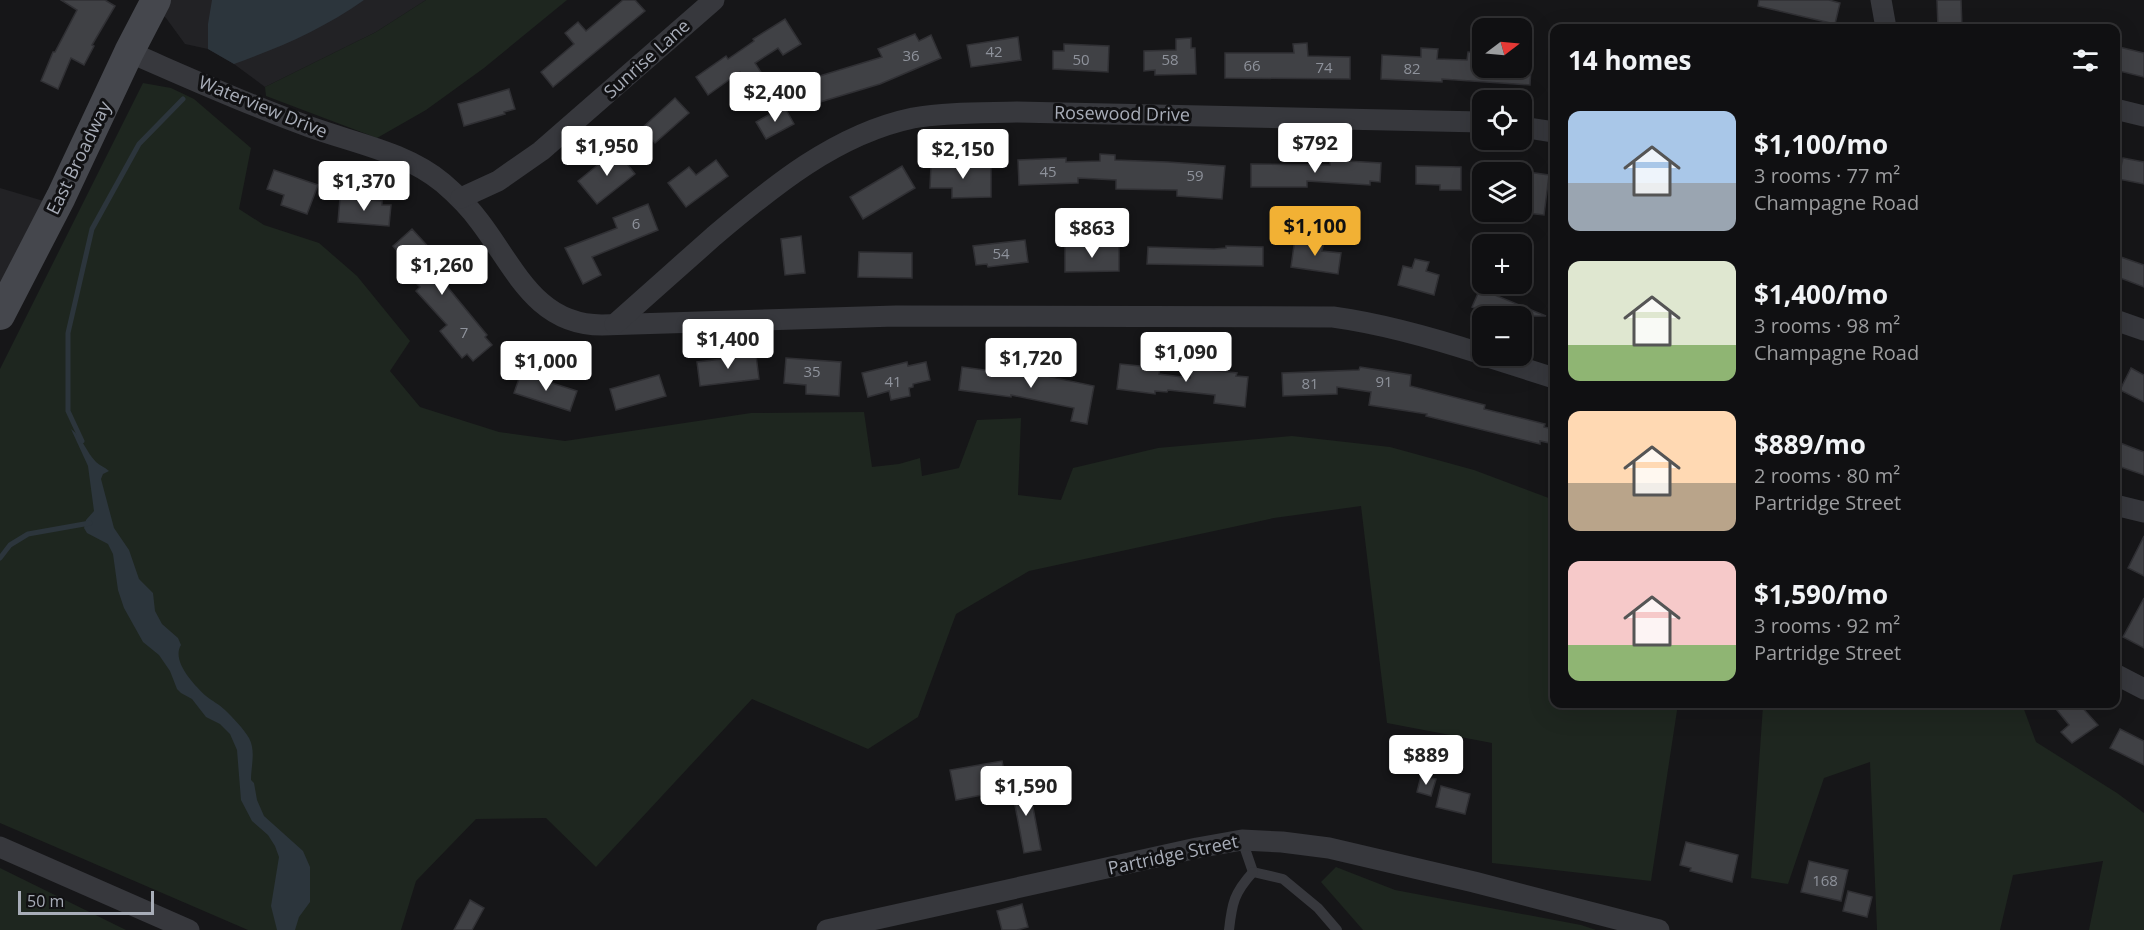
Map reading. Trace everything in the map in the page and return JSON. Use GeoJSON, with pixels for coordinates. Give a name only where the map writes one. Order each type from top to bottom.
{"type":"FeatureCollection","features":[{"type":"Feature","properties":{"kind":"main road","name":"East Broadway"},"geometry":{"type":"LineString","coordinates":[[0,315],[61,198],[129,52],[156,0]]}},
{"type":"Feature","properties":{"kind":"street","name":"Sunrise Lane"},"geometry":{"type":"LineString","coordinates":[[461,198],[498,181],[541,152],[714,0]]}},
{"type":"Feature","properties":{"kind":"street"},"geometry":{"type":"LineString","coordinates":[[1881,0],[1885,24]]}},
{"type":"Feature","properties":{"kind":"street","name":"Waterview Drive"},"geometry":{"type":"LineString","coordinates":[[129,52],[308,126],[412,163],[434,175],[461,198],[519,280],[538,300],[569,320],[590,325],[907,315],[1333,317],[1428,337],[1472,351]]}},
{"type":"Feature","properties":{"kind":"street"},"geometry":{"type":"LineString","coordinates":[[2120,110],[2144,116]]}},
{"type":"Feature","properties":{"kind":"street","name":"Rosewood Drive"},"geometry":{"type":"LineString","coordinates":[[615,324],[754,202],[802,168],[850,141],[912,119],[966,113],[1017,112],[1472,122]]}},
{"type":"Feature","properties":{"kind":"street"},"geometry":{"type":"LineString","coordinates":[[1532,129],[1550,131]]}},
{"type":"Feature","properties":{"kind":"street"},"geometry":{"type":"LineString","coordinates":[[2120,322],[2144,330]]}},
{"type":"Feature","properties":{"kind":"street","name":"Waterview Drive"},"geometry":{"type":"LineString","coordinates":[[1517,366],[1550,377]]}},
{"type":"Feature","properties":{"kind":"street"},"geometry":{"type":"LineString","coordinates":[[2120,506],[2144,512]]}},
{"type":"Feature","properties":{"kind":"street"},"geometry":{"type":"LineString","coordinates":[[2120,677],[2144,689]]}},
{"type":"Feature","properties":{"kind":"street","name":"Partridge Street"},"geometry":{"type":"LineString","coordinates":[[827,930],[1242,840],[1329,848],[1474,882],[1659,930]]}},
{"type":"Feature","properties":{"kind":"street"},"geometry":{"type":"LineString","coordinates":[[0,847],[189,930]]}},
{"type":"Feature","properties":{"kind":"lane"},"geometry":{"type":"LineString","coordinates":[[1242,840],[1253,872]]}},
{"type":"Feature","properties":{"kind":"lane"},"geometry":{"type":"LineString","coordinates":[[1229,930],[1231,907],[1239,887],[1253,872]]}},
{"type":"Feature","properties":{"kind":"lane"},"geometry":{"type":"LineString","coordinates":[[1253,872],[1283,879],[1318,908],[1337,930]]}},
{"type":"Feature","properties":{"kind":"shaded area"},"geometry":{"type":"Polygon","coordinates":[[[156,0],[426,0],[376,32],[265,87],[234,64],[208,49],[185,44],[166,18],[153,6],[156,0]]]}},
{"type":"Feature","properties":{"kind":"shaded area"},"geometry":{"type":"Polygon","coordinates":[[[212,0],[364,0],[333,20],[301,36],[234,64],[208,49],[208,24],[212,0]]]}},
{"type":"Feature","properties":{"kind":"shaded area"},"geometry":{"type":"Polygon","coordinates":[[[426,0],[567,0],[484,68],[426,110],[377,138],[266,96],[265,87],[376,32],[426,0]]]}},
{"type":"Feature","properties":{"kind":"shaded area"},"geometry":{"type":"Polygon","coordinates":[[[143,83],[171,88],[194,99],[251,148],[239,209],[264,225],[319,243],[357,276],[410,341],[390,371],[420,407],[499,432],[565,441],[751,413],[864,412],[872,467],[899,464],[920,458],[922,476],[959,468],[977,420],[1021,418],[1018,495],[1061,500],[1073,468],[1158,448],[1292,436],[1390,447],[1474,470],[1550,498],[1550,708],[1677,708],[1651,881],[1492,863],[1492,743],[1387,723],[1361,506],[1274,518],[1029,571],[956,614],[918,717],[868,749],[752,699],[596,867],[546,818],[476,819],[416,881],[401,930],[248,930],[0,823],[0,369],[143,83]]]}},
{"type":"Feature","properties":{"kind":"shaded area"},"geometry":{"type":"Polygon","coordinates":[[[0,188],[57,205],[0,315],[0,188]]]}},
{"type":"Feature","properties":{"kind":"shaded area"},"geometry":{"type":"Polygon","coordinates":[[[71,429],[96,462],[109,471],[103,474],[101,479],[114,528],[129,550],[139,579],[153,593],[155,611],[162,624],[178,638],[181,645],[179,658],[185,672],[208,698],[231,716],[249,738],[253,753],[251,780],[254,783],[257,800],[264,816],[303,851],[310,867],[310,902],[299,917],[295,930],[277,930],[271,906],[279,857],[268,835],[252,821],[241,800],[237,750],[230,734],[220,724],[206,717],[192,699],[177,689],[170,671],[159,655],[143,642],[124,608],[118,590],[113,554],[108,544],[87,533],[84,528],[86,520],[94,511],[88,466],[71,429]]]}},
{"type":"Feature","properties":{"kind":"shaded area"},"geometry":{"type":"Polygon","coordinates":[[[1763,708],[2023,708],[2036,742],[2117,793],[2144,813],[2144,930],[2089,930],[2103,861],[2013,875],[2000,930],[1877,930],[1870,762],[1824,778],[1788,884],[1751,878],[1763,708]]]}},
{"type":"Feature","properties":{"kind":"shaded area"},"geometry":{"type":"Polygon","coordinates":[[[1336,867],[1395,890],[1581,925],[1596,930],[1363,930],[1321,882],[1336,867]]]}},
{"type":"Feature","properties":{"kind":"shaded area"},"geometry":{"type":"Polygon","coordinates":[[[0,868],[126,930],[0,930],[0,868]]]}},
{"type":"Feature","properties":{"kind":"building"},"geometry":{"type":"Polygon","coordinates":[[[61,0],[105,0],[115,6],[92,45],[94,46],[84,65],[71,58],[58,89],[41,81],[53,52],[77,10],[61,0]]]}},
{"type":"Feature","properties":{"kind":"building"},"geometry":{"type":"Polygon","coordinates":[[[623,0],[635,0],[645,11],[553,87],[541,72],[574,44],[565,33],[578,22],[586,31],[623,0]]]}},
{"type":"Feature","properties":{"kind":"building"},"geometry":{"type":"Polygon","coordinates":[[[1759,0],[1829,0],[1840,3],[1835,24],[1758,6],[1759,0]]]}},
{"type":"Feature","properties":{"kind":"building"},"geometry":{"type":"Polygon","coordinates":[[[1937,0],[1961,0],[1962,24],[1938,24],[1937,0]]]}},
{"type":"Feature","properties":{"kind":"building"},"geometry":{"type":"Polygon","coordinates":[[[785,19],[801,44],[783,55],[778,48],[755,63],[766,80],[751,90],[740,72],[708,95],[696,77],[726,56],[728,59],[754,41],[753,39],[785,19]]]}},
{"type":"Feature","properties":{"kind":"building"},"geometry":{"type":"Polygon","coordinates":[[[915,34],[919,41],[931,35],[941,58],[880,84],[820,102],[813,78],[882,57],[878,49],[915,34]]]}},
{"type":"Feature","properties":{"kind":"building"},"geometry":{"type":"Polygon","coordinates":[[[1018,37],[1021,60],[971,67],[967,45],[1018,37]]]}},
{"type":"Feature","properties":{"kind":"building"},"geometry":{"type":"Polygon","coordinates":[[[1191,38],[1191,48],[1195,48],[1196,74],[1155,75],[1155,70],[1144,71],[1144,51],[1176,50],[1176,39],[1191,38]]]}},
{"type":"Feature","properties":{"kind":"building"},"geometry":{"type":"Polygon","coordinates":[[[1307,43],[1308,56],[1350,57],[1350,79],[1225,78],[1225,53],[1294,53],[1293,44],[1307,43]]]}},
{"type":"Feature","properties":{"kind":"building"},"geometry":{"type":"Polygon","coordinates":[[[1064,44],[1109,46],[1108,72],[1053,69],[1053,51],[1064,51],[1064,44]]]}},
{"type":"Feature","properties":{"kind":"building"},"geometry":{"type":"Polygon","coordinates":[[[2120,47],[2144,53],[2144,77],[2120,71],[2120,47]]]}},
{"type":"Feature","properties":{"kind":"building"},"geometry":{"type":"Polygon","coordinates":[[[1421,48],[1438,49],[1437,59],[1467,60],[1468,52],[1472,52],[1472,78],[1530,78],[1530,85],[1442,79],[1442,82],[1381,79],[1382,55],[1421,57],[1421,48]]]}},
{"type":"Feature","properties":{"kind":"building"},"geometry":{"type":"Polygon","coordinates":[[[509,89],[515,109],[464,126],[458,104],[509,89]]]}},
{"type":"Feature","properties":{"kind":"building"},"geometry":{"type":"Polygon","coordinates":[[[675,98],[689,113],[655,143],[642,128],[675,98]]]}},
{"type":"Feature","properties":{"kind":"building"},"geometry":{"type":"Polygon","coordinates":[[[784,106],[794,124],[766,139],[756,122],[784,106]]]}},
{"type":"Feature","properties":{"kind":"building"},"geometry":{"type":"Polygon","coordinates":[[[616,150],[635,174],[597,204],[578,181],[616,150]]]}},
{"type":"Feature","properties":{"kind":"building"},"geometry":{"type":"Polygon","coordinates":[[[1100,154],[1115,155],[1115,160],[1225,166],[1222,199],[1177,196],[1177,190],[1116,189],[1116,180],[1078,178],[1078,183],[1019,185],[1018,160],[1066,158],[1066,162],[1100,161],[1100,154]]]}},
{"type":"Feature","properties":{"kind":"building"},"geometry":{"type":"Polygon","coordinates":[[[2123,158],[2144,162],[2144,184],[2120,179],[2123,158]]]}},
{"type":"Feature","properties":{"kind":"building"},"geometry":{"type":"Polygon","coordinates":[[[716,160],[728,176],[686,207],[668,183],[689,167],[696,175],[716,160]]]}},
{"type":"Feature","properties":{"kind":"building"},"geometry":{"type":"Polygon","coordinates":[[[1330,160],[1381,163],[1380,182],[1370,181],[1370,185],[1307,181],[1307,187],[1251,187],[1251,164],[1330,165],[1330,160]]]}},
{"type":"Feature","properties":{"kind":"building"},"geometry":{"type":"Polygon","coordinates":[[[931,165],[991,165],[991,197],[952,198],[952,188],[930,188],[931,165]]]}},
{"type":"Feature","properties":{"kind":"building"},"geometry":{"type":"Polygon","coordinates":[[[902,166],[915,188],[863,219],[850,197],[902,166]]]}},
{"type":"Feature","properties":{"kind":"building"},"geometry":{"type":"Polygon","coordinates":[[[1416,166],[1461,167],[1461,190],[1440,190],[1440,185],[1416,184],[1416,166]]]}},
{"type":"Feature","properties":{"kind":"building"},"geometry":{"type":"Polygon","coordinates":[[[274,170],[318,185],[307,214],[281,205],[284,195],[267,189],[274,170]]]}},
{"type":"Feature","properties":{"kind":"building"},"geometry":{"type":"Polygon","coordinates":[[[1532,173],[1549,175],[1544,215],[1532,214],[1532,173]]]}},
{"type":"Feature","properties":{"kind":"building"},"geometry":{"type":"Polygon","coordinates":[[[340,198],[382,201],[382,205],[391,205],[389,226],[338,222],[340,198]]]}},
{"type":"Feature","properties":{"kind":"building"},"geometry":{"type":"Polygon","coordinates":[[[648,204],[658,230],[592,257],[601,275],[583,284],[565,248],[617,228],[613,218],[648,204]]]}},
{"type":"Feature","properties":{"kind":"building"},"geometry":{"type":"Polygon","coordinates":[[[412,229],[455,276],[445,284],[487,335],[485,337],[492,345],[473,361],[467,354],[462,358],[440,331],[447,325],[416,291],[420,287],[401,268],[407,262],[393,246],[412,229]]]}},
{"type":"Feature","properties":{"kind":"building"},"geometry":{"type":"Polygon","coordinates":[[[801,236],[805,273],[785,275],[781,239],[801,236]]]}},
{"type":"Feature","properties":{"kind":"building"},"geometry":{"type":"Polygon","coordinates":[[[1295,238],[1324,242],[1322,251],[1341,253],[1338,274],[1291,267],[1295,238]]]}},
{"type":"Feature","properties":{"kind":"building"},"geometry":{"type":"Polygon","coordinates":[[[1025,240],[1028,262],[988,267],[987,264],[976,265],[973,246],[1025,240]]]}},
{"type":"Feature","properties":{"kind":"building"},"geometry":{"type":"Polygon","coordinates":[[[1065,246],[1119,246],[1119,271],[1065,272],[1065,246]]]}},
{"type":"Feature","properties":{"kind":"building"},"geometry":{"type":"Polygon","coordinates":[[[1226,246],[1263,247],[1263,266],[1147,264],[1148,247],[1214,249],[1226,248],[1226,246]]]}},
{"type":"Feature","properties":{"kind":"building"},"geometry":{"type":"Polygon","coordinates":[[[859,252],[912,253],[912,278],[858,277],[859,252]]]}},
{"type":"Feature","properties":{"kind":"building"},"geometry":{"type":"Polygon","coordinates":[[[2120,257],[2144,265],[2144,287],[2120,278],[2120,257]]]}},
{"type":"Feature","properties":{"kind":"building"},"geometry":{"type":"Polygon","coordinates":[[[1415,259],[1429,262],[1426,271],[1439,275],[1434,295],[1398,285],[1403,266],[1412,268],[1415,259]]]}},
{"type":"Feature","properties":{"kind":"building"},"geometry":{"type":"Polygon","coordinates":[[[1478,294],[1492,294],[1522,306],[1472,306],[1478,294]]]}},
{"type":"Feature","properties":{"kind":"building"},"geometry":{"type":"Polygon","coordinates":[[[1532,310],[1546,316],[1532,316],[1532,310]]]}},
{"type":"Feature","properties":{"kind":"building"},"geometry":{"type":"Polygon","coordinates":[[[756,355],[759,379],[700,386],[697,362],[756,355]]]}},
{"type":"Feature","properties":{"kind":"building"},"geometry":{"type":"Polygon","coordinates":[[[786,358],[841,362],[839,396],[806,394],[806,385],[784,383],[786,358]]]}},
{"type":"Feature","properties":{"kind":"building"},"geometry":{"type":"Polygon","coordinates":[[[907,362],[908,366],[926,362],[930,380],[913,384],[913,387],[909,388],[910,396],[891,400],[889,391],[868,397],[862,373],[907,362]]]}},
{"type":"Feature","properties":{"kind":"building"},"geometry":{"type":"Polygon","coordinates":[[[1120,364],[1160,368],[1159,374],[1190,378],[1191,368],[1237,373],[1236,376],[1248,377],[1245,407],[1214,403],[1215,395],[1168,390],[1167,392],[1155,391],[1155,394],[1117,389],[1120,364]]]}},
{"type":"Feature","properties":{"kind":"building"},"geometry":{"type":"Polygon","coordinates":[[[962,367],[1036,377],[1037,374],[1094,386],[1087,424],[1071,421],[1074,408],[1011,395],[1011,397],[959,390],[962,367]]]}},
{"type":"Feature","properties":{"kind":"building"},"geometry":{"type":"Polygon","coordinates":[[[1360,367],[1411,375],[1410,386],[1485,405],[1484,409],[1545,424],[1544,427],[1550,428],[1550,443],[1540,441],[1540,444],[1426,416],[1427,414],[1369,405],[1371,392],[1337,387],[1337,394],[1283,396],[1282,373],[1359,370],[1360,367]]]}},
{"type":"Feature","properties":{"kind":"building"},"geometry":{"type":"Polygon","coordinates":[[[2131,368],[2144,375],[2144,402],[2120,390],[2131,368]]]}},
{"type":"Feature","properties":{"kind":"building"},"geometry":{"type":"Polygon","coordinates":[[[521,373],[577,391],[570,411],[514,393],[521,373]]]}},
{"type":"Feature","properties":{"kind":"building"},"geometry":{"type":"Polygon","coordinates":[[[659,375],[666,396],[616,410],[610,389],[659,375]]]}},
{"type":"Feature","properties":{"kind":"building"},"geometry":{"type":"Polygon","coordinates":[[[2120,443],[2144,452],[2144,475],[2120,467],[2120,443]]]}},
{"type":"Feature","properties":{"kind":"building"},"geometry":{"type":"Polygon","coordinates":[[[2144,536],[2144,576],[2128,568],[2144,536]]]}},
{"type":"Feature","properties":{"kind":"building"},"geometry":{"type":"Polygon","coordinates":[[[2144,598],[2144,648],[2123,637],[2144,598]]]}},
{"type":"Feature","properties":{"kind":"building"},"geometry":{"type":"Polygon","coordinates":[[[2055,708],[2083,708],[2098,725],[2072,743],[2061,732],[2069,725],[2055,708]]]}},
{"type":"Feature","properties":{"kind":"building"},"geometry":{"type":"Polygon","coordinates":[[[2120,729],[2144,741],[2144,765],[2110,748],[2120,729]]]}},
{"type":"Feature","properties":{"kind":"building"},"geometry":{"type":"Polygon","coordinates":[[[1002,761],[1008,790],[956,800],[950,770],[1002,761]]]}},
{"type":"Feature","properties":{"kind":"building"},"geometry":{"type":"Polygon","coordinates":[[[1421,776],[1436,779],[1431,796],[1417,792],[1421,776]]]}},
{"type":"Feature","properties":{"kind":"building"},"geometry":{"type":"Polygon","coordinates":[[[1028,781],[1041,850],[1024,853],[1011,784],[1028,781]]]}},
{"type":"Feature","properties":{"kind":"building"},"geometry":{"type":"Polygon","coordinates":[[[1441,786],[1470,794],[1465,814],[1436,807],[1441,786]]]}},
{"type":"Feature","properties":{"kind":"building"},"geometry":{"type":"Polygon","coordinates":[[[1686,842],[1738,855],[1732,882],[1690,871],[1691,868],[1680,865],[1686,842]]]}},
{"type":"Feature","properties":{"kind":"building"},"geometry":{"type":"Polygon","coordinates":[[[1809,861],[1848,870],[1841,901],[1801,892],[1809,861]]]}},
{"type":"Feature","properties":{"kind":"building"},"geometry":{"type":"Polygon","coordinates":[[[1848,891],[1872,897],[1867,917],[1843,911],[1848,891]]]}},
{"type":"Feature","properties":{"kind":"building"},"geometry":{"type":"Polygon","coordinates":[[[470,900],[484,908],[472,930],[454,930],[470,900]]]}},
{"type":"Feature","properties":{"kind":"building"},"geometry":{"type":"Polygon","coordinates":[[[1022,904],[1028,927],[1002,930],[997,911],[1022,904]]]}},
{"type":"Feature","properties":{"kind":"waterway"},"geometry":{"type":"LineString","coordinates":[[82,441],[68,411],[68,333],[92,229],[139,144],[183,99]]}},
{"type":"Feature","properties":{"kind":"waterway"},"geometry":{"type":"LineString","coordinates":[[0,558],[10,545],[28,534],[90,523]]}}]}
